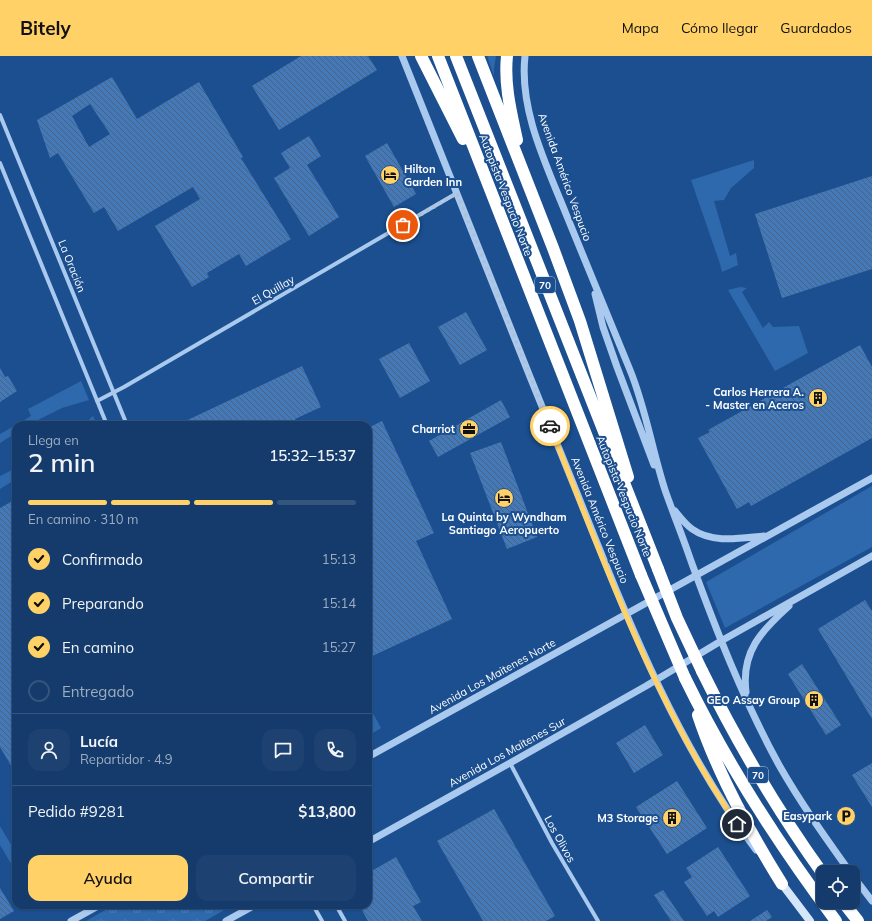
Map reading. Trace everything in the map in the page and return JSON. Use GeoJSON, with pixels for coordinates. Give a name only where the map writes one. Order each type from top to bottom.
{"type":"FeatureCollection","features":[{"type":"Feature","properties":{"kind":"highway"},"geometry":{"type":"LineString","coordinates":[[421,56],[492,195]]}},
{"type":"Feature","properties":{"kind":"highway","name":"Autopista Vespucio Norte"},"geometry":{"type":"LineString","coordinates":[[438,56],[641,575],[688,684],[722,748],[762,815],[803,876],[836,921]]}},
{"type":"Feature","properties":{"kind":"highway","name":"Autopista Vespucio Norte"},"geometry":{"type":"LineString","coordinates":[[456,56],[635,513],[678,618],[702,671],[734,734],[783,815],[817,865]]}},
{"type":"Feature","properties":{"kind":"highway"},"geometry":{"type":"LineString","coordinates":[[478,56],[524,173],[585,336],[623,459],[631,489],[635,513]]}},
{"type":"Feature","properties":{"kind":"highway"},"geometry":{"type":"LineString","coordinates":[[507,56],[507,92],[524,173]]}},
{"type":"Feature","properties":{"kind":"highway"},"geometry":{"type":"LineString","coordinates":[[688,684],[701,724],[721,772],[758,845],[782,884]]}},
{"type":"Feature","properties":{"kind":"highway"},"geometry":{"type":"LineString","coordinates":[[849,909],[858,921]]}},
{"type":"Feature","properties":{"kind":"main road","name":"Avenida Américo Vespucio"},"geometry":{"type":"LineString","coordinates":[[782,884],[810,921]]}},
{"type":"Feature","properties":{"kind":"street","name":"Avenida Américo Vespucio"},"geometry":{"type":"LineString","coordinates":[[402,56],[626,614],[656,680],[707,779],[737,824],[782,884]]}},
{"type":"Feature","properties":{"kind":"street","name":"Avenida Américo Vespucio"},"geometry":{"type":"LineString","coordinates":[[525,56],[525,87],[534,126],[545,160],[592,280],[641,399],[664,487]]}},
{"type":"Feature","properties":{"kind":"street","name":"La Oración"},"geometry":{"type":"LineString","coordinates":[[0,115],[125,421]]}},
{"type":"Feature","properties":{"kind":"street"},"geometry":{"type":"LineString","coordinates":[[0,163],[105,421]]}},
{"type":"Feature","properties":{"kind":"street","name":"El Quillay"},"geometry":{"type":"LineString","coordinates":[[97,401],[114,393],[457,193]]}},
{"type":"Feature","properties":{"kind":"street","name":"Avenida Américo Vespucio"},"geometry":{"type":"LineString","coordinates":[[592,280],[600,316],[638,426],[664,487],[721,641],[767,742],[788,781],[845,865]]}},
{"type":"Feature","properties":{"kind":"street","name":"Avenida Los Maitenes Norte"},"geometry":{"type":"LineString","coordinates":[[372,755],[872,478]]}},
{"type":"Feature","properties":{"kind":"street"},"geometry":{"type":"LineString","coordinates":[[671,506],[691,528],[704,535],[729,539],[767,536]]}},
{"type":"Feature","properties":{"kind":"street"},"geometry":{"type":"LineString","coordinates":[[746,698],[744,677],[746,666],[750,652],[760,635],[798,598],[872,556]]}},
{"type":"Feature","properties":{"kind":"street","name":"Avenida Los Maitenes Sur"},"geometry":{"type":"LineString","coordinates":[[372,840],[656,680],[721,641],[798,598]]}},
{"type":"Feature","properties":{"kind":"street","name":"Los Olivos"},"geometry":{"type":"LineString","coordinates":[[510,762],[552,843],[598,921]]}},
{"type":"Feature","properties":{"kind":"street"},"geometry":{"type":"LineString","coordinates":[[860,885],[872,901]]}},
{"type":"Feature","properties":{"kind":"street"},"geometry":{"type":"LineString","coordinates":[[71,921],[93,909]]}},
{"type":"Feature","properties":{"kind":"street"},"geometry":{"type":"LineString","coordinates":[[226,921],[248,909]]}},
{"type":"Feature","properties":{"kind":"street"},"geometry":{"type":"LineString","coordinates":[[315,909],[322,921]]}},
{"type":"Feature","properties":{"kind":"street"},"geometry":{"type":"LineString","coordinates":[[338,909],[345,921]]}},
{"type":"Feature","properties":{"kind":"green space"},"geometry":{"type":"Polygon","coordinates":[[[487,56],[496,56],[494,76],[487,56]]]}},
{"type":"Feature","properties":{"kind":"green space"},"geometry":{"type":"Polygon","coordinates":[[[754,160],[754,168],[731,188],[724,200],[714,201],[730,256],[736,253],[738,265],[722,272],[691,180],[754,160]]]}},
{"type":"Feature","properties":{"kind":"green space"},"geometry":{"type":"Polygon","coordinates":[[[740,287],[747,288],[742,292],[763,328],[769,322],[773,327],[799,326],[808,353],[775,371],[728,290],[740,287]]]}},
{"type":"Feature","properties":{"kind":"green space"},"geometry":{"type":"Polygon","coordinates":[[[81,381],[89,400],[62,408],[36,421],[23,421],[31,416],[28,409],[81,381]]]}},
{"type":"Feature","properties":{"kind":"green space"},"geometry":{"type":"Polygon","coordinates":[[[93,416],[95,421],[87,421],[93,416]]]}},
{"type":"Feature","properties":{"kind":"green space"},"geometry":{"type":"Polygon","coordinates":[[[12,427],[12,436],[0,443],[0,434],[12,427]]]}},
{"type":"Feature","properties":{"kind":"green space"},"geometry":{"type":"Polygon","coordinates":[[[12,470],[12,482],[0,489],[0,476],[12,470]]]}},
{"type":"Feature","properties":{"kind":"green space"},"geometry":{"type":"Polygon","coordinates":[[[872,486],[872,547],[725,628],[706,582],[872,486]]]}},
{"type":"Feature","properties":{"kind":"green space"},"geometry":{"type":"Polygon","coordinates":[[[372,711],[381,728],[372,734],[372,711]]]}},
{"type":"Feature","properties":{"kind":"green space"},"geometry":{"type":"Polygon","coordinates":[[[0,826],[12,846],[12,865],[0,845],[0,826]]]}},
{"type":"Feature","properties":{"kind":"green space"},"geometry":{"type":"Polygon","coordinates":[[[107,909],[226,909],[205,921],[86,921],[107,909]]]}},
{"type":"Feature","properties":{"kind":"building"},"geometry":{"type":"Polygon","coordinates":[[[301,56],[368,56],[377,70],[279,130],[252,86],[301,56]]]}},
{"type":"Feature","properties":{"kind":"building"},"geometry":{"type":"Polygon","coordinates":[[[112,77],[137,119],[199,82],[243,157],[241,158],[291,239],[246,266],[239,254],[207,273],[209,277],[192,287],[155,226],[200,199],[193,187],[118,231],[104,207],[94,213],[58,153],[50,158],[37,120],[112,77]],[[90,104],[72,116],[89,147],[110,134],[90,104]]]}},
{"type":"Feature","properties":{"kind":"building"},"geometry":{"type":"Polygon","coordinates":[[[309,136],[321,156],[307,165],[339,217],[309,236],[274,178],[290,168],[281,153],[309,136]]]}},
{"type":"Feature","properties":{"kind":"building","name":"Hilton Garden Inn"},"geometry":{"type":"Polygon","coordinates":[[[387,143],[416,194],[394,207],[365,156],[387,143]]]}},
{"type":"Feature","properties":{"kind":"building"},"geometry":{"type":"Polygon","coordinates":[[[872,176],[872,269],[782,298],[755,214],[872,176]]]}},
{"type":"Feature","properties":{"kind":"building"},"geometry":{"type":"Polygon","coordinates":[[[466,312],[487,350],[460,365],[438,327],[466,312]]]}},
{"type":"Feature","properties":{"kind":"building"},"geometry":{"type":"Polygon","coordinates":[[[409,343],[430,381],[400,398],[379,359],[409,343]]]}},
{"type":"Feature","properties":{"kind":"building","name":"Carlos Herrera A. - Master en Aceros"},"geometry":{"type":"Polygon","coordinates":[[[860,345],[872,367],[872,438],[751,506],[749,502],[737,509],[698,438],[710,432],[708,430],[860,345]]]}},
{"type":"Feature","properties":{"kind":"building"},"geometry":{"type":"Polygon","coordinates":[[[302,366],[321,407],[295,419],[296,421],[185,421],[302,366]]]}},
{"type":"Feature","properties":{"kind":"building"},"geometry":{"type":"Polygon","coordinates":[[[0,368],[5,377],[8,376],[17,391],[0,402],[0,368]]]}},
{"type":"Feature","properties":{"kind":"building","name":"Charriot"},"geometry":{"type":"Polygon","coordinates":[[[501,400],[510,417],[438,457],[429,441],[501,400]]]}},
{"type":"Feature","properties":{"kind":"building"},"geometry":{"type":"Polygon","coordinates":[[[382,421],[434,533],[416,541],[452,619],[372,656],[372,426],[382,421]]]}},
{"type":"Feature","properties":{"kind":"building"},"geometry":{"type":"Polygon","coordinates":[[[501,442],[537,537],[507,549],[470,453],[501,442]]]}},
{"type":"Feature","properties":{"kind":"building"},"geometry":{"type":"Polygon","coordinates":[[[12,501],[12,767],[0,747],[0,508],[12,501]]]}},
{"type":"Feature","properties":{"kind":"building"},"geometry":{"type":"Polygon","coordinates":[[[865,600],[872,611],[872,719],[818,629],[865,600]]]}},
{"type":"Feature","properties":{"kind":"building","name":"GEO Assay Group"},"geometry":{"type":"Polygon","coordinates":[[[802,664],[841,725],[826,735],[788,674],[802,664]]]}},
{"type":"Feature","properties":{"kind":"building"},"geometry":{"type":"Polygon","coordinates":[[[645,725],[663,755],[634,773],[616,743],[645,725]]]}},
{"type":"Feature","properties":{"kind":"building"},"geometry":{"type":"Polygon","coordinates":[[[872,763],[872,807],[852,775],[872,763]]]}},
{"type":"Feature","properties":{"kind":"building","name":"M3 Storage"},"geometry":{"type":"Polygon","coordinates":[[[677,781],[707,828],[667,854],[636,807],[677,781]]]}},
{"type":"Feature","properties":{"kind":"building"},"geometry":{"type":"Polygon","coordinates":[[[494,809],[555,916],[546,921],[483,921],[437,841],[494,809]]]}},
{"type":"Feature","properties":{"kind":"building"},"geometry":{"type":"Polygon","coordinates":[[[718,847],[750,896],[718,917],[714,911],[707,916],[684,882],[692,877],[686,868],[718,847]]]}},
{"type":"Feature","properties":{"kind":"building"},"geometry":{"type":"Polygon","coordinates":[[[396,857],[421,902],[413,906],[422,921],[368,921],[361,909],[372,909],[372,871],[396,857]]]}},
{"type":"Feature","properties":{"kind":"building"},"geometry":{"type":"Polygon","coordinates":[[[0,888],[14,911],[0,919],[0,888]]]}},
{"type":"Feature","properties":{"kind":"building"},"geometry":{"type":"Polygon","coordinates":[[[663,890],[684,921],[671,921],[654,895],[663,890]]]}},
{"type":"Feature","properties":{"kind":"building"},"geometry":{"type":"Polygon","coordinates":[[[767,910],[772,917],[766,921],[750,921],[767,910]]]}},
{"type":"Feature","properties":{"kind":"way so far"},"geometry":{"type":"LineString","coordinates":[[403,225],[457,193],[550,426]]}},
{"type":"Feature","properties":{"kind":"place","name":"Hilton Garden Inn"},"geometry":{"type":"Point","coordinates":[390,175]}},
{"type":"Feature","properties":{"kind":"place","name":"Carlos Herrera A. - Master en Aceros"},"geometry":{"type":"Point","coordinates":[818,398]}},
{"type":"Feature","properties":{"kind":"place","name":"Charriot"},"geometry":{"type":"Point","coordinates":[469,429]}},
{"type":"Feature","properties":{"kind":"place","name":"La Quinta by Wyndham Santiago Aeropuerto"},"geometry":{"type":"Point","coordinates":[504,498]}},
{"type":"Feature","properties":{"kind":"place","name":"GEO Assay Group"},"geometry":{"type":"Point","coordinates":[814,700]}},
{"type":"Feature","properties":{"kind":"place","name":"Easypark"},"geometry":{"type":"Point","coordinates":[846,816]}},
{"type":"Feature","properties":{"kind":"place","name":"M3 Storage"},"geometry":{"type":"Point","coordinates":[672,818]}},
{"type":"Feature","properties":{"kind":"route"},"geometry":{"type":"LineString","coordinates":[[550,426],[645,658],[707,779],[737,824]]}}]}
